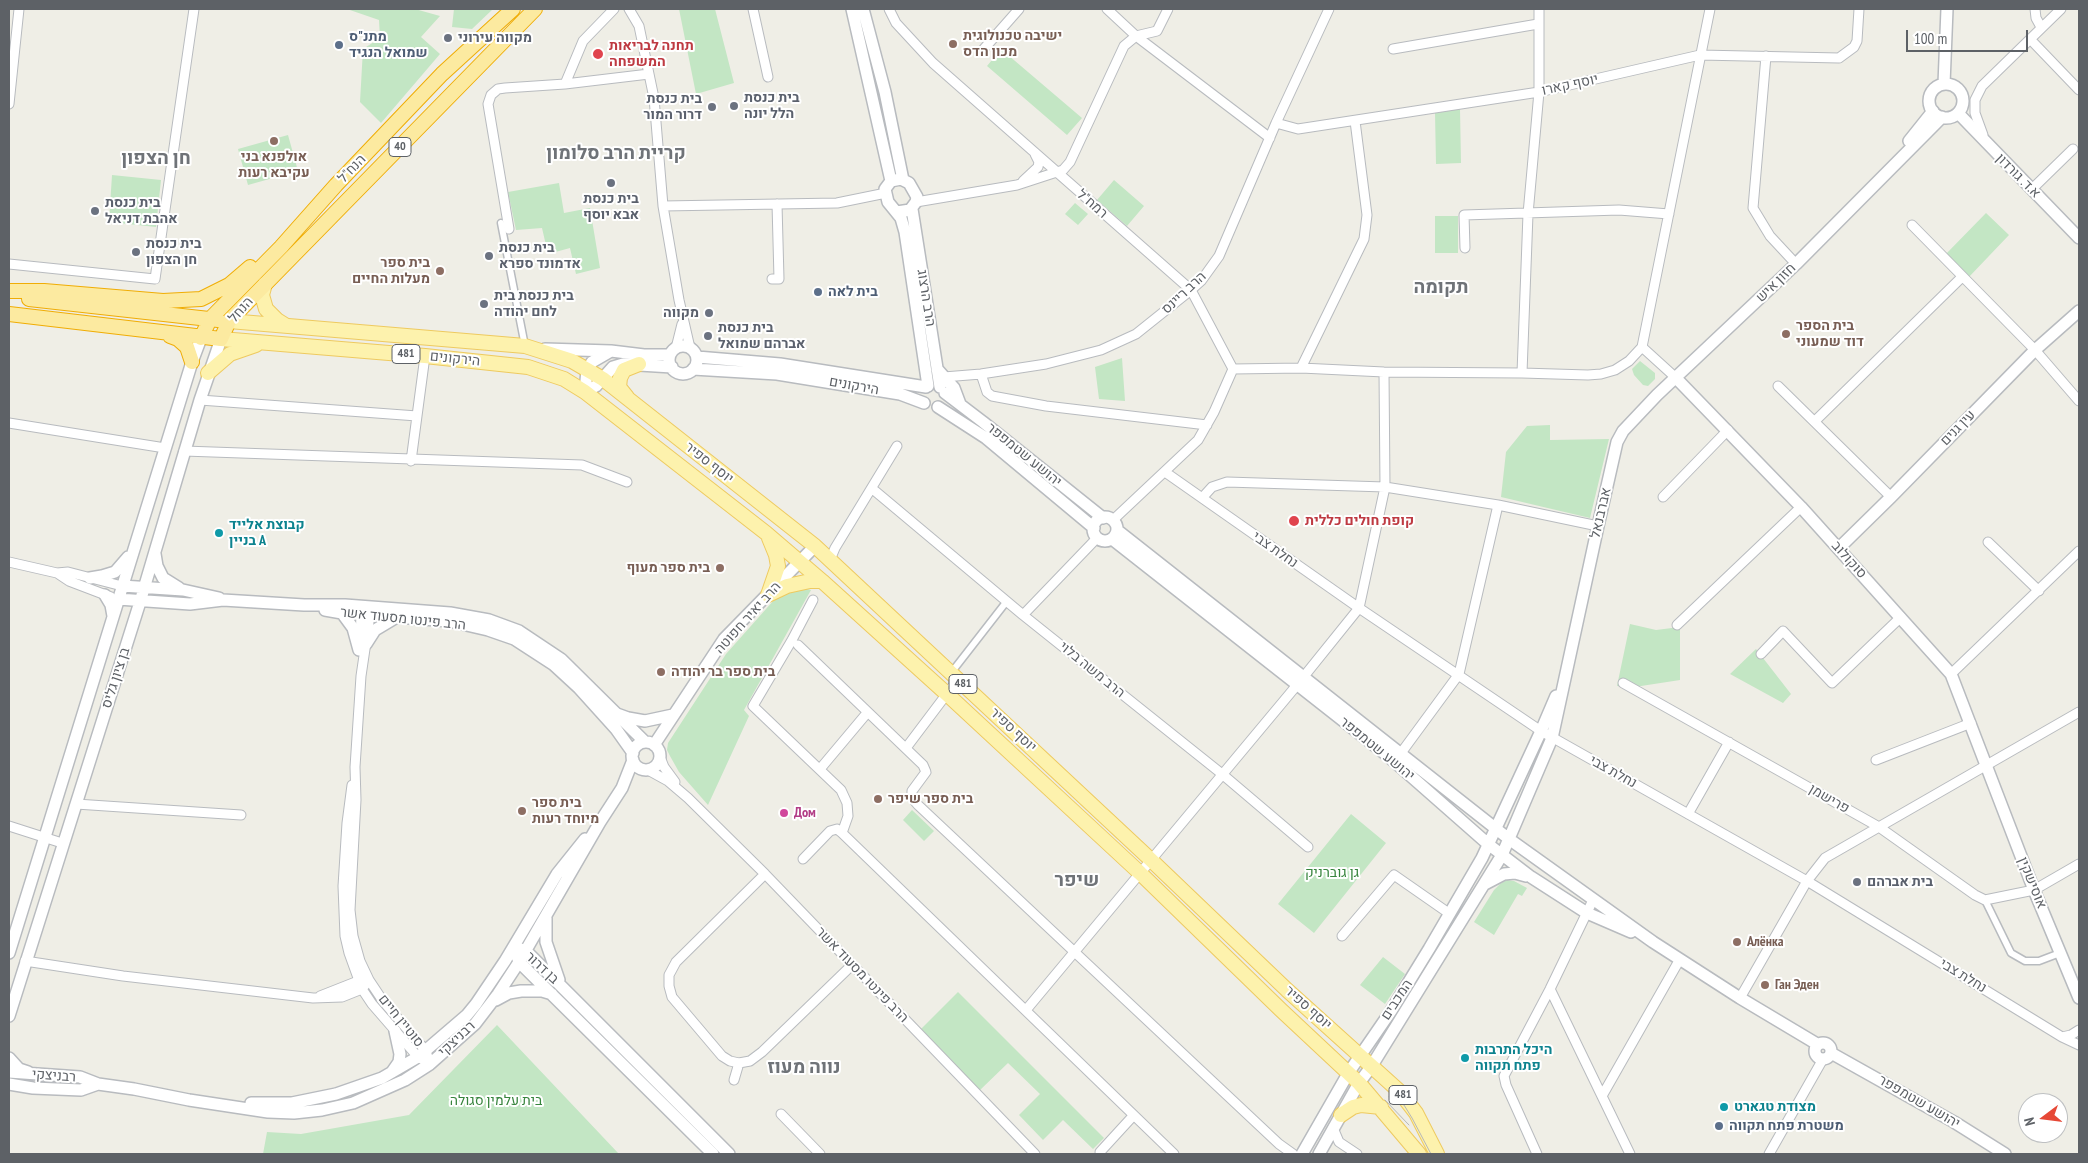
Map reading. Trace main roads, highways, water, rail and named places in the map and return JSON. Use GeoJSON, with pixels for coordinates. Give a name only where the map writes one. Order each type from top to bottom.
{"type":"FeatureCollection","features":[{"type":"Feature","properties":{"kind":"highway","name":"הנח\"ל"},"geometry":{"type":"LineString","coordinates":[[201,338],[210,319],[281,247],[442,74],[513,9]]}},
{"type":"Feature","properties":{"kind":"highway","name":"הנח\"ל"},"geometry":{"type":"LineString","coordinates":[[265,284],[535,9]]}},
{"type":"Feature","properties":{"kind":"highway","name":"40"},"geometry":{"type":"LineString","coordinates":[[9,291],[44,291],[163,301],[201,299],[229,285],[336,186]]}},
{"type":"Feature","properties":{"kind":"highway","name":"הנחל"},"geometry":{"type":"LineString","coordinates":[[221,340],[229,320],[265,284]]}},
{"type":"Feature","properties":{"kind":"highway"},"geometry":{"type":"LineString","coordinates":[[9,297],[229,320]]}},
{"type":"Feature","properties":{"kind":"highway"},"geometry":{"type":"LineString","coordinates":[[9,314],[221,340]]}},
{"type":"Feature","properties":{"kind":"highway"},"geometry":{"type":"LineString","coordinates":[[165,334],[183,343],[190,352],[192,362]]}},
{"type":"Feature","properties":{"kind":"main road"},"geometry":{"type":"LineString","coordinates":[[265,284],[262,295],[266,309],[276,320],[291,327]]}},
{"type":"Feature","properties":{"kind":"main road","name":"הירקונים"},"geometry":{"type":"LineString","coordinates":[[229,320],[291,327],[525,346],[539,349]]}},
{"type":"Feature","properties":{"kind":"main road","name":"הירקונים"},"geometry":{"type":"LineString","coordinates":[[221,340],[425,356],[540,370],[564,378],[585,392]]}},
{"type":"Feature","properties":{"kind":"main road"},"geometry":{"type":"LineString","coordinates":[[208,373],[230,354],[263,343]]}},
{"type":"Feature","properties":{"kind":"main road","name":"יוסף ספיר"},"geometry":{"type":"LineString","coordinates":[[539,349],[572,361],[603,380],[815,546],[833,554],[955,676],[1287,990],[1399,1090],[1416,1113],[1438,1154]]}},
{"type":"Feature","properties":{"kind":"main road"},"geometry":{"type":"LineString","coordinates":[[629,399],[619,387],[620,378],[624,370],[639,364]]}},
{"type":"Feature","properties":{"kind":"main road","name":"יוסף ספיר"},"geometry":{"type":"LineString","coordinates":[[585,392],[766,533],[822,581],[1140,873],[1281,1010],[1349,1072],[1381,1107]]}},
{"type":"Feature","properties":{"kind":"main road"},"geometry":{"type":"LineString","coordinates":[[766,533],[776,555],[778,566],[768,595],[787,586],[810,581],[822,581]]}},
{"type":"Feature","properties":{"kind":"main road"},"geometry":{"type":"LineString","coordinates":[[1341,1115],[1361,1105],[1381,1107]]}},
{"type":"Feature","properties":{"kind":"main road","name":"481"},"geometry":{"type":"LineString","coordinates":[[1381,1107],[1419,1154]]}},
{"type":"Feature","properties":{"kind":"tram line"},"geometry":{"type":"LineString","coordinates":[[1389,1097],[1404,1105],[1431,1154]]}},
{"type":"Feature","properties":{"kind":"tram line"},"geometry":{"type":"LineString","coordinates":[[1385,1100],[1409,1125]]}},
{"type":"Feature","properties":{"kind":"place","name":"מקווה עירוני"},"geometry":{"type":"Point","coordinates":[448,38]}},
{"type":"Feature","properties":{"kind":"place","name":"ישיבה טכנולוגית מכון הדס"},"geometry":{"type":"Point","coordinates":[953,44]}},
{"type":"Feature","properties":{"kind":"place","name":"מתנ\"ס שמואל הנגיד"},"geometry":{"type":"Point","coordinates":[339,45]}},
{"type":"Feature","properties":{"kind":"place","name":"תחנה לבריאות המשפחה"},"geometry":{"type":"Point","coordinates":[598,54]}},
{"type":"Feature","properties":{"kind":"place","name":"בית כנסת הלל יונה"},"geometry":{"type":"Point","coordinates":[734,106]}},
{"type":"Feature","properties":{"kind":"place","name":"בית כנסת דרור המור"},"geometry":{"type":"Point","coordinates":[712,107]}},
{"type":"Feature","properties":{"kind":"place","name":"אולפנא בני עקיבא רעות"},"geometry":{"type":"Point","coordinates":[274,141]}},
{"type":"Feature","properties":{"kind":"place","name":"בית כנסת אבא יוסף"},"geometry":{"type":"Point","coordinates":[611,183]}},
{"type":"Feature","properties":{"kind":"place","name":"בית כנסת אהבת דניאל"},"geometry":{"type":"Point","coordinates":[95,211]}},
{"type":"Feature","properties":{"kind":"place","name":"בית כנסת חן הצפון"},"geometry":{"type":"Point","coordinates":[136,252]}},
{"type":"Feature","properties":{"kind":"place","name":"בית כנסת אדמונד ספרא"},"geometry":{"type":"Point","coordinates":[489,256]}},
{"type":"Feature","properties":{"kind":"place","name":"בית ספר מעלות החיים"},"geometry":{"type":"Point","coordinates":[440,271]}},
{"type":"Feature","properties":{"kind":"place","name":"בית לאה"},"geometry":{"type":"Point","coordinates":[818,292]}},
{"type":"Feature","properties":{"kind":"place","name":"בית כנסת בית לחם יהודה"},"geometry":{"type":"Point","coordinates":[484,304]}},
{"type":"Feature","properties":{"kind":"place","name":"מקווה"},"geometry":{"type":"Point","coordinates":[709,313]}},
{"type":"Feature","properties":{"kind":"place","name":"בית הספר דוד שמעוני"},"geometry":{"type":"Point","coordinates":[1786,334]}},
{"type":"Feature","properties":{"kind":"place","name":"בית כנסת אברהם שמואל"},"geometry":{"type":"Point","coordinates":[708,336]}},
{"type":"Feature","properties":{"kind":"place","name":"קופת חולים כללית"},"geometry":{"type":"Point","coordinates":[1294,521]}},
{"type":"Feature","properties":{"kind":"place","name":"קבוצת אלייד בניין A"},"geometry":{"type":"Point","coordinates":[219,533]}},
{"type":"Feature","properties":{"kind":"place","name":"בית ספר מעוף"},"geometry":{"type":"Point","coordinates":[720,568]}},
{"type":"Feature","properties":{"kind":"place","name":"בית ספר בר יהודה"},"geometry":{"type":"Point","coordinates":[661,672]}},
{"type":"Feature","properties":{"kind":"place","name":"בית ספר שיפר"},"geometry":{"type":"Point","coordinates":[878,799]}},
{"type":"Feature","properties":{"kind":"place","name":"בית ספר מיוחד רעות"},"geometry":{"type":"Point","coordinates":[522,811]}},
{"type":"Feature","properties":{"kind":"place","name":"Дом"},"geometry":{"type":"Point","coordinates":[784,813]}},
{"type":"Feature","properties":{"kind":"place","name":"בית אברהם"},"geometry":{"type":"Point","coordinates":[1857,882]}},
{"type":"Feature","properties":{"kind":"place","name":"Алёнка"},"geometry":{"type":"Point","coordinates":[1737,942]}},
{"type":"Feature","properties":{"kind":"place","name":"Ган Эден"},"geometry":{"type":"Point","coordinates":[1765,985]}},
{"type":"Feature","properties":{"kind":"place","name":"היכל התרבות פתח תקווה"},"geometry":{"type":"Point","coordinates":[1465,1058]}},
{"type":"Feature","properties":{"kind":"place","name":"מצודת טגארט"},"geometry":{"type":"Point","coordinates":[1724,1107]}},
{"type":"Feature","properties":{"kind":"place","name":"משטרת פתח תקווה"},"geometry":{"type":"Point","coordinates":[1719,1126]}},
{"type":"Feature","properties":{"kind":"district","name":"קריית הרב סלומון"},"geometry":{"type":"Point","coordinates":[616,154]}},
{"type":"Feature","properties":{"kind":"district","name":"חן הצפון"},"geometry":{"type":"Point","coordinates":[156,159]}},
{"type":"Feature","properties":{"kind":"district","name":"תקומה"},"geometry":{"type":"Point","coordinates":[1441,288]}},
{"type":"Feature","properties":{"kind":"district","name":"שיפר"},"geometry":{"type":"Point","coordinates":[1077,881]}},
{"type":"Feature","properties":{"kind":"district","name":"נווה מעוז"},"geometry":{"type":"Point","coordinates":[804,1068]}},
{"type":"Feature","properties":{"kind":"park label","name":"גן גוברניק"},"geometry":{"type":"Point","coordinates":[1332,873]}},
{"type":"Feature","properties":{"kind":"park label","name":"בית עלמין סגולה"},"geometry":{"type":"Point","coordinates":[496,1101]}}]}
